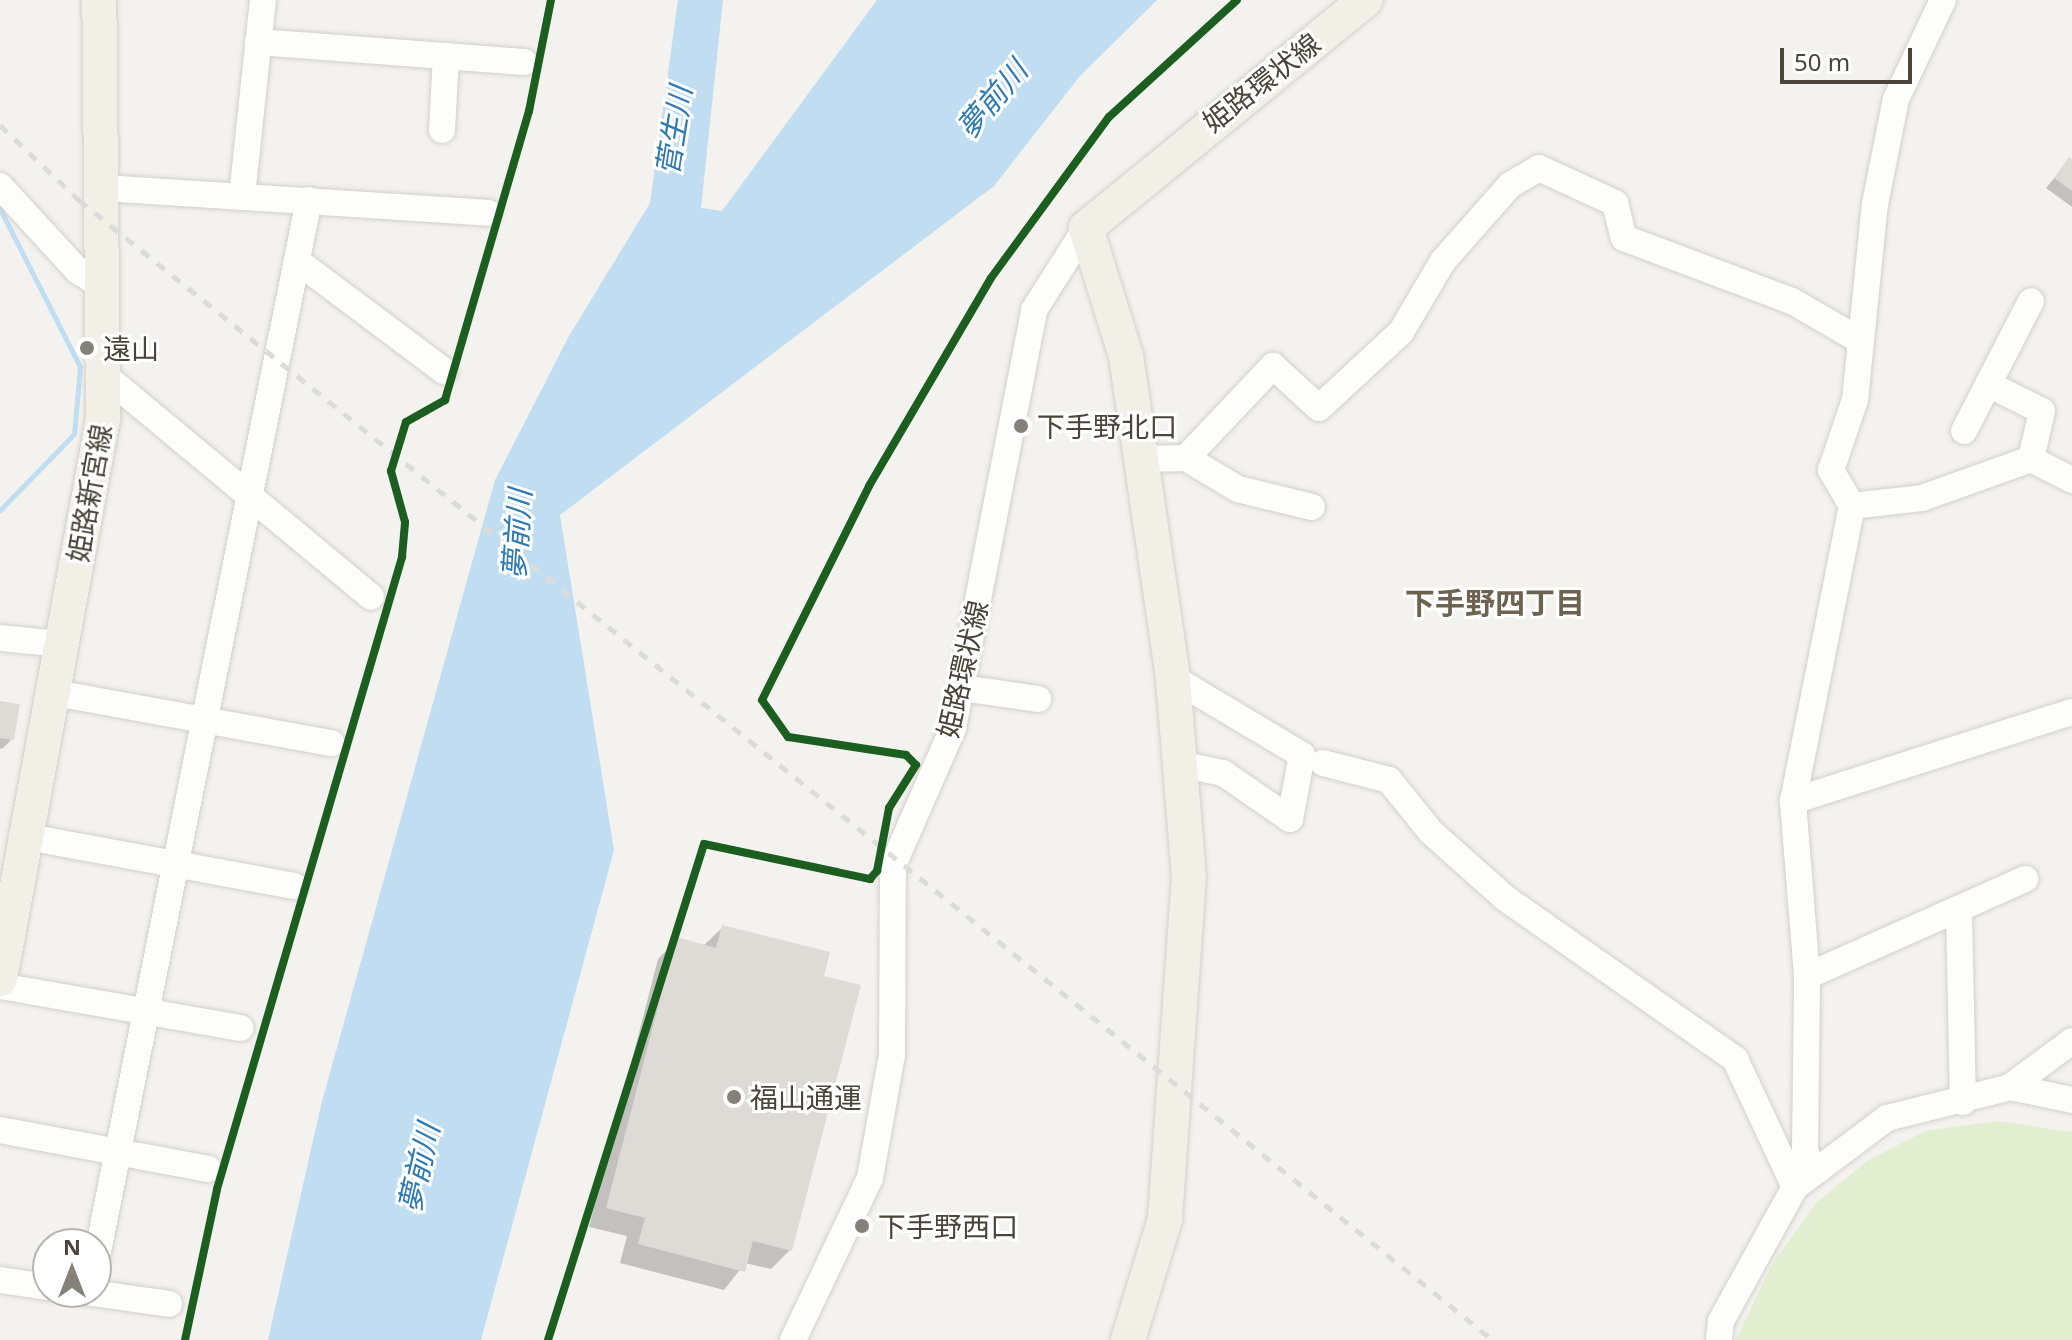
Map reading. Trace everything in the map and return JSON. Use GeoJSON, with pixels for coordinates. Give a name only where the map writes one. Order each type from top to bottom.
{"type":"FeatureCollection","features":[{"type":"Feature","properties":{"kind":"main road","name":"姫路新宮線"},"geometry":{"type":"LineString","coordinates":[[0,979],[22,836],[94,481],[104,375],[105,288],[99,0]]}},
{"type":"Feature","properties":{"kind":"main road","name":"姫路環状線"},"geometry":{"type":"LineString","coordinates":[[1086,228],[1366,0]]}},
{"type":"Feature","properties":{"kind":"main road"},"geometry":{"type":"LineString","coordinates":[[1086,228],[1126,356],[1173,678],[1189,878],[1178,1082],[1165,1219],[1135,1336]]}},
{"type":"Feature","properties":{"kind":"street"},"geometry":{"type":"LineString","coordinates":[[242,196],[263,0]]}},
{"type":"Feature","properties":{"kind":"street"},"geometry":{"type":"LineString","coordinates":[[1803,1179],[1807,976],[1793,801],[1852,506],[1831,470],[1855,400],[1859,340],[1896,99],[1943,0]]}},
{"type":"Feature","properties":{"kind":"street"},"geometry":{"type":"LineString","coordinates":[[258,42],[524,62]]}},
{"type":"Feature","properties":{"kind":"street"},"geometry":{"type":"LineString","coordinates":[[442,130],[446,56]]}},
{"type":"Feature","properties":{"kind":"street"},"geometry":{"type":"LineString","coordinates":[[1186,458],[1273,366],[1319,408],[1401,332],[1443,261],[1510,185],[1539,168],[1615,203],[1624,238],[1792,301],[1859,340]]}},
{"type":"Feature","properties":{"kind":"street"},"geometry":{"type":"LineString","coordinates":[[0,186],[77,270],[105,288]]}},
{"type":"Feature","properties":{"kind":"street"},"geometry":{"type":"LineString","coordinates":[[105,188],[488,213]]}},
{"type":"Feature","properties":{"kind":"street"},"geometry":{"type":"LineString","coordinates":[[103,1228],[309,200]]}},
{"type":"Feature","properties":{"kind":"street","name":"姫路環状線"},"geometry":{"type":"LineString","coordinates":[[793,1340],[870,1178],[892,1055],[893,865],[943,753],[962,688],[1030,324],[1053,270],[1086,228]]}},
{"type":"Feature","properties":{"kind":"street"},"geometry":{"type":"LineString","coordinates":[[297,261],[444,371]]}},
{"type":"Feature","properties":{"kind":"street"},"geometry":{"type":"LineString","coordinates":[[1964,431],[2031,301]]}},
{"type":"Feature","properties":{"kind":"street"},"geometry":{"type":"LineString","coordinates":[[104,375],[371,597]]}},
{"type":"Feature","properties":{"kind":"street"},"geometry":{"type":"LineString","coordinates":[[1988,384],[2042,411],[2031,459]]}},
{"type":"Feature","properties":{"kind":"street"},"geometry":{"type":"LineString","coordinates":[[1141,459],[1186,458],[1238,489],[1312,507]]}},
{"type":"Feature","properties":{"kind":"street"},"geometry":{"type":"LineString","coordinates":[[1852,506],[1922,498],[2031,459],[2072,480]]}},
{"type":"Feature","properties":{"kind":"street"},"geometry":{"type":"LineString","coordinates":[[0,638],[60,644]]}},
{"type":"Feature","properties":{"kind":"street"},"geometry":{"type":"LineString","coordinates":[[1173,678],[1302,755],[1290,819],[1223,773],[1180,764]]}},
{"type":"Feature","properties":{"kind":"street"},"geometry":{"type":"LineString","coordinates":[[962,688],[1038,699]]}},
{"type":"Feature","properties":{"kind":"street"},"geometry":{"type":"LineString","coordinates":[[50,692],[331,743]]}},
{"type":"Feature","properties":{"kind":"street"},"geometry":{"type":"LineString","coordinates":[[1793,801],[2072,712]]}},
{"type":"Feature","properties":{"kind":"street"},"geometry":{"type":"LineString","coordinates":[[1323,763],[1389,780],[1431,832],[1505,898],[1735,1059],[1803,1179]]}},
{"type":"Feature","properties":{"kind":"street"},"geometry":{"type":"LineString","coordinates":[[22,836],[294,886]]}},
{"type":"Feature","properties":{"kind":"street"},"geometry":{"type":"LineString","coordinates":[[1807,976],[1959,912],[2025,879]]}},
{"type":"Feature","properties":{"kind":"street"},"geometry":{"type":"LineString","coordinates":[[1959,912],[1963,1102]]}},
{"type":"Feature","properties":{"kind":"street"},"geometry":{"type":"LineString","coordinates":[[0,986],[240,1028]]}},
{"type":"Feature","properties":{"kind":"street"},"geometry":{"type":"LineString","coordinates":[[1719,1340],[1721,1321],[1803,1179],[1887,1118],[1963,1102],[2010,1087],[2072,1041]]}},
{"type":"Feature","properties":{"kind":"street"},"geometry":{"type":"LineString","coordinates":[[2010,1087],[2072,1100]]}},
{"type":"Feature","properties":{"kind":"street"},"geometry":{"type":"LineString","coordinates":[[0,1130],[208,1169]]}},
{"type":"Feature","properties":{"kind":"street"},"geometry":{"type":"LineString","coordinates":[[0,1280],[32,1285]]}},
{"type":"Feature","properties":{"kind":"street"},"geometry":{"type":"LineString","coordinates":[[112,1296],[169,1304]]}},
{"type":"Feature","properties":{"kind":"green space"},"geometry":{"type":"Polygon","coordinates":[[[1997,1121],[2072,1132],[2072,1340],[1736,1340],[1771,1266],[1816,1203],[1867,1161],[1925,1131],[1997,1121]]]}},
{"type":"Feature","properties":{"kind":"water"},"geometry":{"type":"Polygon","coordinates":[[[678,0],[723,0],[701,208],[722,211],[877,0],[1157,0],[1080,76],[994,186],[560,515],[614,850],[481,1340],[268,1340],[321,1105],[495,480],[569,336],[650,203],[678,0]]]}},
{"type":"Feature","properties":{"kind":"building"},"geometry":{"type":"Polygon","coordinates":[[[2069,157],[2072,159],[2072,191],[2054,178],[2069,157]]]}},
{"type":"Feature","properties":{"kind":"building"},"geometry":{"type":"Polygon","coordinates":[[[0,701],[20,704],[14,740],[0,738],[0,701]]]}},
{"type":"Feature","properties":{"kind":"building","name":"福山通運"},"geometry":{"type":"Polygon","coordinates":[[[722,925],[830,952],[824,976],[861,985],[792,1251],[753,1241],[745,1272],[638,1244],[645,1218],[606,1208],[676,937],[716,948],[722,925]]]}},
{"type":"Feature","properties":{"kind":"waterway"},"geometry":{"type":"LineString","coordinates":[[0,209],[80,367],[74,434],[0,510]]}},
{"type":"Feature","properties":{"kind":"railway"},"geometry":{"type":"LineString","coordinates":[[0,125],[79,200],[1493,1340]]}},
{"type":"Feature","properties":{"kind":"cycle path"},"geometry":{"type":"LineString","coordinates":[[185,1340],[217,1189],[402,557],[405,522],[391,471],[406,422],[445,400],[529,111],[551,0]]}},
{"type":"Feature","properties":{"kind":"cycle path"},"geometry":{"type":"LineString","coordinates":[[548,1340],[704,844],[870,879],[877,871],[889,808],[916,765],[906,755],[788,737],[762,700],[869,486],[991,278],[1109,117],[1237,0]]}},
{"type":"Feature","properties":{"kind":"place","name":"遠山"},"geometry":{"type":"Point","coordinates":[87,348]}},
{"type":"Feature","properties":{"kind":"place","name":"下手野北口"},"geometry":{"type":"Point","coordinates":[1021,426]}},
{"type":"Feature","properties":{"kind":"place","name":"福山通運"},"geometry":{"type":"Point","coordinates":[734,1097]}},
{"type":"Feature","properties":{"kind":"place","name":"下手野西口"},"geometry":{"type":"Point","coordinates":[862,1226]}},
{"type":"Feature","properties":{"kind":"district","name":"下手野四丁目"},"geometry":{"type":"Point","coordinates":[1495,603]}},
{"type":"Feature","properties":{"kind":"water label","name":"夢前川"},"geometry":{"type":"Point","coordinates":[992,99]}},
{"type":"Feature","properties":{"kind":"water label","name":"菅生川"},"geometry":{"type":"Point","coordinates":[674,131]}},
{"type":"Feature","properties":{"kind":"water label","name":"夢前川"},"geometry":{"type":"Point","coordinates":[517,534]}},
{"type":"Feature","properties":{"kind":"water label","name":"夢前川"},"geometry":{"type":"Point","coordinates":[419,1168]}}]}
